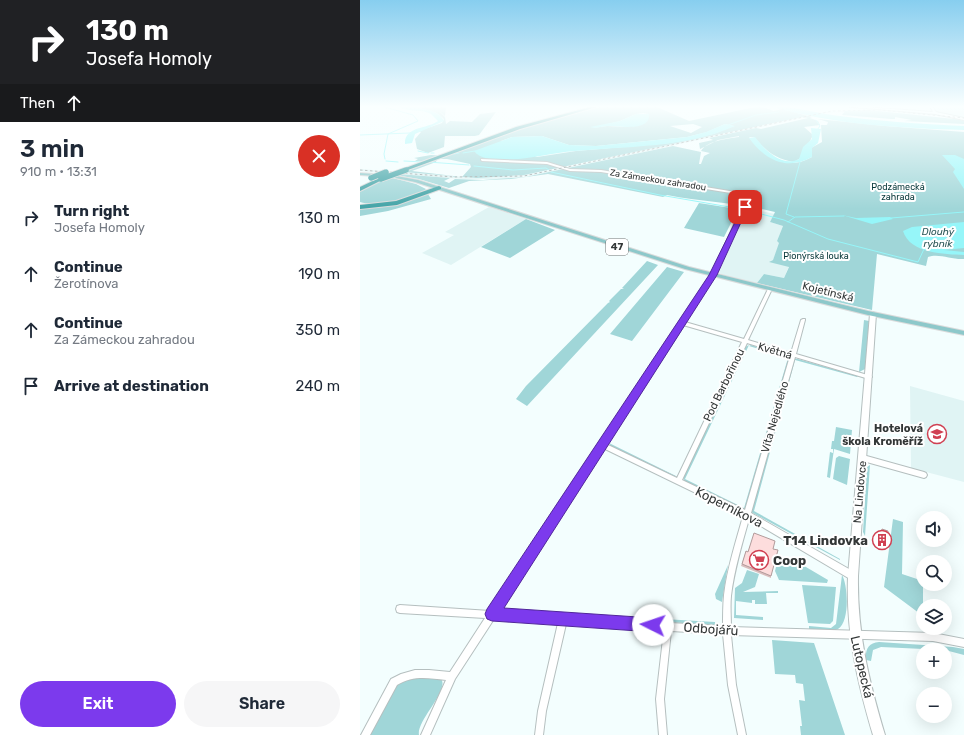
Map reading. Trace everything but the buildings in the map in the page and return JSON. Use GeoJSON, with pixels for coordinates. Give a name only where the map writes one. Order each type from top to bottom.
{"type":"FeatureCollection","features":[{"type":"Feature","properties":{"kind":"highway"},"geometry":{"type":"LineString","coordinates":[[360,189],[376,178],[476,140]]}},
{"type":"Feature","properties":{"kind":"highway"},"geometry":{"type":"LineString","coordinates":[[360,183],[483,140]]}},
{"type":"Feature","properties":{"kind":"highway"},"geometry":{"type":"LineString","coordinates":[[360,207],[391,204],[440,188]]}},
{"type":"Feature","properties":{"kind":"highway"},"geometry":{"type":"LineString","coordinates":[[360,203],[372,205],[391,204]]}},
{"type":"Feature","properties":{"kind":"main road","name":"47"},"geometry":{"type":"LineString","coordinates":[[360,174],[402,178],[440,188]]}},
{"type":"Feature","properties":{"kind":"main road","name":"Kojetínská"},"geometry":{"type":"LineString","coordinates":[[440,188],[687,268],[874,314],[964,334]]}},
{"type":"Feature","properties":{"kind":"main road","name":"Na Lindovce"},"geometry":{"type":"LineString","coordinates":[[852,597],[874,314]]}},
{"type":"Feature","properties":{"kind":"main road","name":"Lutopecká"},"geometry":{"type":"LineString","coordinates":[[852,597],[854,635],[879,735]]}},
{"type":"Feature","properties":{"kind":"street","name":"Za Zámeckou zahradou"},"geometry":{"type":"LineString","coordinates":[[482,160],[548,163],[570,170],[601,171],[747,195],[745,207],[713,275]]}},
{"type":"Feature","properties":{"kind":"street"},"geometry":{"type":"LineString","coordinates":[[424,735],[452,676],[713,275]]}},
{"type":"Feature","properties":{"kind":"street","name":"Pod Barbořinou"},"geometry":{"type":"LineString","coordinates":[[678,482],[770,289]]}},
{"type":"Feature","properties":{"kind":"street","name":"Víta Nejedlého"},"geometry":{"type":"LineString","coordinates":[[742,735],[732,683],[727,600],[737,550],[803,320]]}},
{"type":"Feature","properties":{"kind":"street","name":"Květná"},"geometry":{"type":"LineString","coordinates":[[682,324],[869,377]]}},
{"type":"Feature","properties":{"kind":"street","name":"Koperníkova"},"geometry":{"type":"LineString","coordinates":[[602,445],[748,515],[853,576]]}},
{"type":"Feature","properties":{"kind":"street"},"geometry":{"type":"LineString","coordinates":[[863,458],[924,475]]}},
{"type":"Feature","properties":{"kind":"street","name":"Odbojářů"},"geometry":{"type":"LineString","coordinates":[[400,609],[728,630],[933,637],[964,643]]}},
{"type":"Feature","properties":{"kind":"street"},"geometry":{"type":"LineString","coordinates":[[539,735],[542,711],[563,619]]}},
{"type":"Feature","properties":{"kind":"street"},"geometry":{"type":"LineString","coordinates":[[663,735],[660,699],[668,626]]}},
{"type":"Feature","properties":{"kind":"street"},"geometry":{"type":"LineString","coordinates":[[365,735],[394,682],[400,677],[409,674],[452,676]]}},
{"type":"Feature","properties":{"kind":"shaded area"},"geometry":{"type":"Polygon","coordinates":[[[697,140],[549,172],[504,179],[462,179],[360,171],[360,169],[477,178],[515,176],[548,171],[697,140]]]}},
{"type":"Feature","properties":{"kind":"shaded area"},"geometry":{"type":"Polygon","coordinates":[[[489,207],[526,219],[451,265],[422,253],[454,235],[445,232],[489,207]]]}},
{"type":"Feature","properties":{"kind":"shaded area"},"geometry":{"type":"Polygon","coordinates":[[[747,208],[775,214],[770,222],[783,226],[777,241],[780,243],[773,260],[770,261],[789,266],[784,278],[764,274],[757,283],[721,274],[719,272],[747,208]]]}},
{"type":"Feature","properties":{"kind":"shaded area","name":"Hotelová škola Kroměříž"},"geometry":{"type":"Polygon","coordinates":[[[910,386],[964,401],[964,482],[911,468],[910,386]]]}},
{"type":"Feature","properties":{"kind":"green space"},"geometry":{"type":"Polygon","coordinates":[[[415,140],[445,140],[444,147],[428,153],[417,149],[415,140]]]}},
{"type":"Feature","properties":{"kind":"green space"},"geometry":{"type":"Polygon","coordinates":[[[489,140],[503,140],[501,141],[537,157],[576,151],[690,140],[524,175],[477,178],[462,177],[471,167],[470,164],[447,159],[437,159],[436,162],[412,171],[456,176],[403,172],[429,161],[415,161],[418,159],[414,158],[431,155],[446,156],[489,140]]]}},
{"type":"Feature","properties":{"kind":"green space"},"geometry":{"type":"Polygon","coordinates":[[[555,140],[654,140],[596,146],[569,145],[555,140]]]}},
{"type":"Feature","properties":{"kind":"green space"},"geometry":{"type":"Polygon","coordinates":[[[712,140],[717,140],[714,142],[720,140],[752,140],[763,151],[777,160],[785,163],[793,163],[812,157],[811,148],[822,142],[822,140],[964,140],[964,259],[932,256],[928,257],[926,266],[877,254],[872,310],[757,283],[764,274],[784,278],[789,267],[769,262],[773,260],[779,243],[777,241],[783,226],[770,222],[775,212],[667,195],[663,197],[548,174],[511,179],[469,181],[449,188],[419,179],[395,175],[450,178],[444,181],[449,183],[455,179],[483,180],[525,177],[673,146],[701,152],[699,164],[701,164],[704,156],[710,153],[701,151],[704,147],[700,149],[699,143],[712,140]]]}},
{"type":"Feature","properties":{"kind":"green space"},"geometry":{"type":"Polygon","coordinates":[[[757,140],[810,140],[802,157],[794,162],[777,156],[767,150],[757,140]]]}},
{"type":"Feature","properties":{"kind":"green space"},"geometry":{"type":"Polygon","coordinates":[[[389,177],[416,184],[426,189],[413,197],[394,202],[375,204],[360,202],[360,190],[389,177]]]}},
{"type":"Feature","properties":{"kind":"green space"},"geometry":{"type":"Polygon","coordinates":[[[428,194],[431,199],[388,211],[360,216],[360,209],[383,207],[428,194]]]}},
{"type":"Feature","properties":{"kind":"green space"},"geometry":{"type":"Polygon","coordinates":[[[699,203],[731,208],[734,210],[735,215],[724,237],[684,228],[699,203]]]}},
{"type":"Feature","properties":{"kind":"green space"},"geometry":{"type":"Polygon","coordinates":[[[526,219],[555,230],[510,258],[481,247],[526,219]]]}},
{"type":"Feature","properties":{"kind":"green space"},"geometry":{"type":"Polygon","coordinates":[[[647,261],[658,265],[527,406],[516,399],[526,386],[610,302],[609,301],[621,289],[624,289],[622,288],[647,261]]]}},
{"type":"Feature","properties":{"kind":"green space"},"geometry":{"type":"Polygon","coordinates":[[[667,267],[684,272],[632,341],[610,334],[667,267]]]}},
{"type":"Feature","properties":{"kind":"green space"},"geometry":{"type":"Polygon","coordinates":[[[706,280],[708,280],[491,609],[489,608],[706,280]]]}},
{"type":"Feature","properties":{"kind":"green space"},"geometry":{"type":"Polygon","coordinates":[[[864,320],[869,321],[865,369],[859,372],[864,320]]]}},
{"type":"Feature","properties":{"kind":"green space"},"geometry":{"type":"Polygon","coordinates":[[[684,327],[609,443],[608,441],[680,328],[684,327]]]}},
{"type":"Feature","properties":{"kind":"green space"},"geometry":{"type":"Polygon","coordinates":[[[749,345],[685,479],[744,508],[788,358],[749,346],[751,345],[787,356],[790,358],[746,509],[742,510],[685,482],[683,476],[745,347],[749,345]]]}},
{"type":"Feature","properties":{"kind":"green space"},"geometry":{"type":"Polygon","coordinates":[[[794,359],[858,376],[857,377],[795,360],[754,511],[840,560],[751,512],[794,359]]]}},
{"type":"Feature","properties":{"kind":"green space"},"geometry":{"type":"Polygon","coordinates":[[[836,427],[852,430],[850,454],[834,449],[830,478],[827,477],[830,452],[833,453],[833,449],[831,449],[836,427]]]}},
{"type":"Feature","properties":{"kind":"green space"},"geometry":{"type":"Polygon","coordinates":[[[609,443],[676,476],[611,446],[609,443]]]}},
{"type":"Feature","properties":{"kind":"green space"},"geometry":{"type":"Polygon","coordinates":[[[839,456],[850,459],[847,485],[833,479],[836,458],[839,456]]]}},
{"type":"Feature","properties":{"kind":"green space"},"geometry":{"type":"Polygon","coordinates":[[[870,465],[865,536],[863,532],[867,467],[870,465]]]}},
{"type":"Feature","properties":{"kind":"green space"},"geometry":{"type":"Polygon","coordinates":[[[893,519],[903,522],[902,574],[916,579],[916,591],[923,591],[923,599],[916,599],[916,611],[884,587],[893,519]]]}},
{"type":"Feature","properties":{"kind":"green space"},"geometry":{"type":"Polygon","coordinates":[[[789,557],[828,580],[827,583],[779,580],[775,571],[777,563],[789,557]]]}},
{"type":"Feature","properties":{"kind":"green space"},"geometry":{"type":"Polygon","coordinates":[[[728,565],[722,602],[716,599],[715,594],[728,565]]]}},
{"type":"Feature","properties":{"kind":"green space"},"geometry":{"type":"Polygon","coordinates":[[[747,570],[759,574],[755,587],[743,592],[778,591],[778,593],[766,593],[767,604],[755,604],[755,600],[752,600],[752,603],[736,601],[736,615],[763,617],[763,620],[734,618],[735,588],[742,583],[747,570]]]}},
{"type":"Feature","properties":{"kind":"green space"},"geometry":{"type":"Polygon","coordinates":[[[842,575],[846,587],[847,603],[845,619],[842,625],[838,629],[831,631],[809,630],[809,626],[831,628],[836,624],[842,575]]]}},
{"type":"Feature","properties":{"kind":"green space"},"geometry":{"type":"Polygon","coordinates":[[[802,585],[836,587],[833,621],[830,624],[808,623],[802,585]]]}},
{"type":"Feature","properties":{"kind":"green space"},"geometry":{"type":"Polygon","coordinates":[[[508,610],[715,622],[715,625],[507,612],[508,610]]]}},
{"type":"Feature","properties":{"kind":"green space"},"geometry":{"type":"Polygon","coordinates":[[[772,640],[814,643],[845,735],[801,735],[800,726],[802,726],[799,700],[805,701],[803,684],[796,683],[795,675],[775,674],[772,640]]]}},
{"type":"Feature","properties":{"kind":"green space"},"geometry":{"type":"Polygon","coordinates":[[[875,643],[916,644],[916,649],[881,647],[873,650],[871,661],[866,660],[868,648],[870,645],[875,643]]]}},
{"type":"Feature","properties":{"kind":"green space"},"geometry":{"type":"Polygon","coordinates":[[[952,647],[964,649],[964,655],[952,652],[952,647]]]}},
{"type":"Feature","properties":{"kind":"green space"},"geometry":{"type":"Polygon","coordinates":[[[412,677],[441,679],[443,684],[437,698],[422,722],[419,729],[419,735],[368,735],[397,683],[412,677]]]}},
{"type":"Feature","properties":{"kind":"water"},"geometry":{"type":"Polygon","coordinates":[[[406,140],[413,140],[412,143],[405,144],[406,140]]]}},
{"type":"Feature","properties":{"kind":"water"},"geometry":{"type":"Polygon","coordinates":[[[503,140],[555,140],[569,145],[596,146],[654,140],[686,140],[656,145],[557,153],[511,160],[487,158],[480,156],[474,151],[503,140]]]}},
{"type":"Feature","properties":{"kind":"water"},"geometry":{"type":"Polygon","coordinates":[[[751,140],[758,140],[768,152],[786,161],[799,159],[803,147],[811,140],[819,140],[818,143],[812,148],[812,157],[794,163],[785,163],[769,157],[755,146],[751,140]]]}},
{"type":"Feature","properties":{"kind":"water"},"geometry":{"type":"Polygon","coordinates":[[[942,155],[955,155],[964,159],[964,189],[953,172],[955,169],[942,155]]]}},
{"type":"Feature","properties":{"kind":"water"},"geometry":{"type":"Polygon","coordinates":[[[842,215],[856,218],[890,217],[893,219],[872,224],[842,215]]]}},
{"type":"Feature","properties":{"kind":"water","name":"Dlouhý rybník"},"geometry":{"type":"Polygon","coordinates":[[[964,222],[964,248],[944,250],[964,252],[964,255],[938,253],[920,248],[907,239],[903,231],[912,227],[964,222]]]}},
{"type":"Feature","properties":{"kind":"waterway"},"geometry":{"type":"LineString","coordinates":[[385,159],[384,154],[387,140]]}},
{"type":"Feature","properties":{"kind":"waterway"},"geometry":{"type":"LineString","coordinates":[[418,151],[428,153]]}},
{"type":"Feature","properties":{"kind":"waterway"},"geometry":{"type":"LineString","coordinates":[[463,153],[475,151]]}},
{"type":"Feature","properties":{"kind":"waterway"},"geometry":{"type":"LineString","coordinates":[[454,154],[459,153]]}},
{"type":"Feature","properties":{"kind":"waterway"},"geometry":{"type":"LineString","coordinates":[[386,161],[398,162]]}},
{"type":"Feature","properties":{"kind":"waterway"},"geometry":{"type":"LineString","coordinates":[[404,161],[422,162]]}},
{"type":"Feature","properties":{"kind":"waterway"},"geometry":{"type":"LineString","coordinates":[[428,162],[469,165]]}},
{"type":"Feature","properties":{"kind":"waterway"},"geometry":{"type":"LineString","coordinates":[[794,217],[786,214],[800,162]]}},
{"type":"Feature","properties":{"kind":"waterway"},"geometry":{"type":"LineString","coordinates":[[474,166],[513,170],[546,168],[549,170]]}},
{"type":"Feature","properties":{"kind":"waterway"},"geometry":{"type":"LineString","coordinates":[[551,172],[660,195],[741,209]]}},
{"type":"Feature","properties":{"kind":"waterway"},"geometry":{"type":"LineString","coordinates":[[746,210],[788,222]]}},
{"type":"Feature","properties":{"kind":"waterway"},"geometry":{"type":"LineString","coordinates":[[891,218],[964,212]]}},
{"type":"Feature","properties":{"kind":"waterway"},"geometry":{"type":"LineString","coordinates":[[788,222],[795,217],[844,216]]}},
{"type":"Feature","properties":{"kind":"waterway"},"geometry":{"type":"LineString","coordinates":[[788,222],[828,239],[918,262],[924,249]]}},
{"type":"Feature","properties":{"kind":"railway"},"geometry":{"type":"LineString","coordinates":[[360,170],[454,177],[524,176],[693,140]]}},
{"type":"Feature","properties":{"kind":"place","name":"Hotelová škola Kroměříž"},"geometry":{"type":"Point","coordinates":[937,434]}},
{"type":"Feature","properties":{"kind":"place","name":"T14 Lindovka"},"geometry":{"type":"Point","coordinates":[882,540]}},
{"type":"Feature","properties":{"kind":"place","name":"Coop"},"geometry":{"type":"Point","coordinates":[759,560]}},
{"type":"Feature","properties":{"kind":"route"},"geometry":{"type":"LineString","coordinates":[[653,625],[492,614],[713,275],[745,207]]}},
{"type":"Feature","properties":{"kind":"park label","name":"Podzámecká zahrada"},"geometry":{"type":"Point","coordinates":[898,192]}},
{"type":"Feature","properties":{"kind":"park label","name":"Pionýrská louka"},"geometry":{"type":"Point","coordinates":[816,256]}}]}
